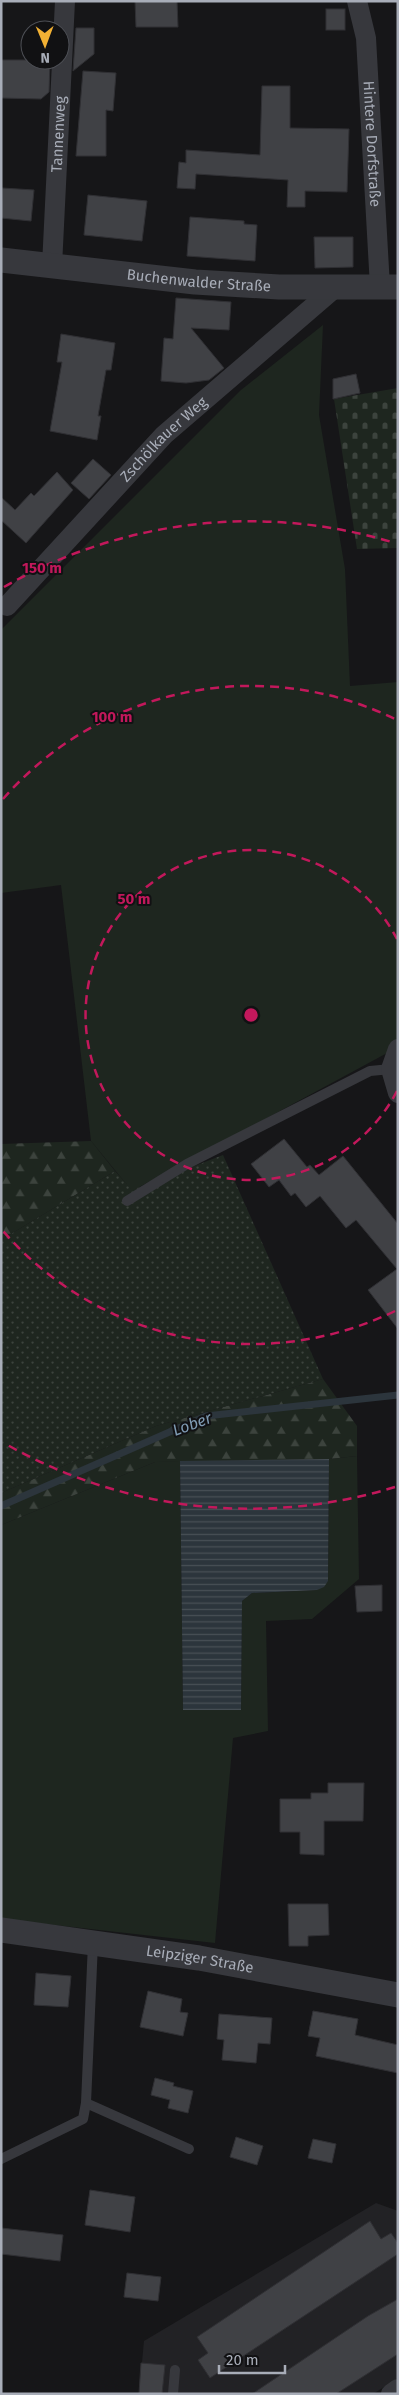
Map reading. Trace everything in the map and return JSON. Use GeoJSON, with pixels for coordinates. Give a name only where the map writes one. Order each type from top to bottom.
{"type":"FeatureCollection","features":[{"type":"Feature","properties":{"kind":"street","name":"Tannenweg"},"geometry":{"type":"LineString","coordinates":[[52,266],[65,1]]}},
{"type":"Feature","properties":{"kind":"street","name":"Hintere Dorfstraße"},"geometry":{"type":"LineString","coordinates":[[357,1],[366,38],[389,287]]}},
{"type":"Feature","properties":{"kind":"street","name":"Buchenwalder Straße"},"geometry":{"type":"LineString","coordinates":[[1,260],[195,282],[279,287],[389,287]]}},
{"type":"Feature","properties":{"kind":"street","name":"Zschölkauer Weg"},"geometry":{"type":"LineString","coordinates":[[7,606],[164,435],[336,288]]}},
{"type":"Feature","properties":{"kind":"street"},"geometry":{"type":"LineString","coordinates":[[398,1049],[391,1070],[398,1093]]}},
{"type":"Feature","properties":{"kind":"street","name":"Leipziger Straße"},"geometry":{"type":"LineString","coordinates":[[1,1930],[199,1958],[398,1995]]}},
{"type":"Feature","properties":{"kind":"street"},"geometry":{"type":"LineString","coordinates":[[391,2394],[398,2389]]}},
{"type":"Feature","properties":{"kind":"lane"},"geometry":{"type":"LineString","coordinates":[[127,1201],[187,1164],[370,1071],[391,1070]]}},
{"type":"Feature","properties":{"kind":"lane"},"geometry":{"type":"LineString","coordinates":[[1,2158],[83,2119],[86,2103],[93,1942]]}},
{"type":"Feature","properties":{"kind":"lane"},"geometry":{"type":"LineString","coordinates":[[86,2103],[189,2149]]}},
{"type":"Feature","properties":{"kind":"lane"},"geometry":{"type":"LineString","coordinates":[[173,2394],[176,2370]]}},
{"type":"Feature","properties":{"kind":"shaded area"},"geometry":{"type":"Polygon","coordinates":[[[329,1459],[328,1581],[324,1587],[317,1590],[252,1593],[242,1601],[241,1710],[183,1710],[180,1461],[329,1459]]]}},
{"type":"Feature","properties":{"kind":"shaded area"},"geometry":{"type":"Polygon","coordinates":[[[376,2203],[398,2211],[398,2378],[373,2394],[139,2394],[144,2341],[376,2203]]]}},
{"type":"Feature","properties":{"kind":"green space"},"geometry":{"type":"Polygon","coordinates":[[[323,325],[319,415],[345,569],[350,686],[398,682],[398,1040],[389,1052],[132,1191],[91,1141],[61,885],[1,893],[1,630],[241,390],[323,325]]]}},
{"type":"Feature","properties":{"kind":"green space"},"geometry":{"type":"Polygon","coordinates":[[[398,388],[398,548],[357,549],[334,399],[398,388]]]}},
{"type":"Feature","properties":{"kind":"green space"},"geometry":{"type":"Polygon","coordinates":[[[91,1141],[115,1171],[1,1240],[1,1144],[91,1141]]]}},
{"type":"Feature","properties":{"kind":"green space"},"geometry":{"type":"Polygon","coordinates":[[[223,1155],[323,1379],[156,1426],[1,1493],[1,1240],[115,1171],[132,1190],[223,1155]]]}},
{"type":"Feature","properties":{"kind":"green space"},"geometry":{"type":"Polygon","coordinates":[[[323,1379],[357,1426],[357,1456],[329,1459],[155,1462],[1,1525],[1,1493],[156,1426],[323,1379]]]}},
{"type":"Feature","properties":{"kind":"green space"},"geometry":{"type":"Polygon","coordinates":[[[357,1456],[359,1579],[312,1619],[266,1621],[268,1731],[233,1738],[215,1943],[1,1919],[1,1525],[155,1462],[180,1461],[183,1710],[241,1710],[242,1601],[252,1593],[317,1590],[328,1581],[329,1459],[357,1456]]]}},
{"type":"Feature","properties":{"kind":"building"},"geometry":{"type":"Polygon","coordinates":[[[135,1],[177,1],[178,27],[136,27],[135,1]]]}},
{"type":"Feature","properties":{"kind":"building"},"geometry":{"type":"Polygon","coordinates":[[[326,9],[345,9],[345,30],[326,30],[326,9]]]}},
{"type":"Feature","properties":{"kind":"building"},"geometry":{"type":"Polygon","coordinates":[[[76,28],[94,28],[94,54],[73,71],[76,28]]]}},
{"type":"Feature","properties":{"kind":"building"},"geometry":{"type":"Polygon","coordinates":[[[1,60],[20,60],[20,70],[50,70],[49,92],[41,99],[1,98],[1,60]]]}},
{"type":"Feature","properties":{"kind":"building"},"geometry":{"type":"Polygon","coordinates":[[[83,71],[116,73],[113,111],[106,110],[106,156],[76,156],[83,71]]]}},
{"type":"Feature","properties":{"kind":"building"},"geometry":{"type":"Polygon","coordinates":[[[262,86],[290,86],[290,128],[349,129],[347,192],[305,191],[305,207],[287,207],[288,180],[196,174],[195,189],[177,188],[179,162],[186,163],[186,150],[260,155],[262,86]]]}},
{"type":"Feature","properties":{"kind":"building"},"geometry":{"type":"Polygon","coordinates":[[[2,188],[34,190],[31,221],[1,218],[2,188]]]}},
{"type":"Feature","properties":{"kind":"building"},"geometry":{"type":"Polygon","coordinates":[[[88,195],[147,201],[142,241],[84,235],[88,195]]]}},
{"type":"Feature","properties":{"kind":"building"},"geometry":{"type":"Polygon","coordinates":[[[190,217],[244,221],[244,224],[257,225],[255,261],[187,256],[190,217]]]}},
{"type":"Feature","properties":{"kind":"building"},"geometry":{"type":"Polygon","coordinates":[[[314,237],[353,237],[353,267],[315,268],[314,237]]]}},
{"type":"Feature","properties":{"kind":"building"},"geometry":{"type":"Polygon","coordinates":[[[176,298],[231,302],[229,330],[191,328],[224,368],[209,380],[186,383],[161,381],[164,338],[173,339],[176,298]]]}},
{"type":"Feature","properties":{"kind":"building"},"geometry":{"type":"Polygon","coordinates":[[[61,334],[115,343],[111,370],[106,370],[98,416],[101,416],[97,440],[50,431],[62,362],[57,362],[61,334]]]}},
{"type":"Feature","properties":{"kind":"building"},"geometry":{"type":"Polygon","coordinates":[[[356,374],[360,393],[333,399],[333,379],[356,374]]]}},
{"type":"Feature","properties":{"kind":"building"},"geometry":{"type":"Polygon","coordinates":[[[93,459],[111,475],[89,499],[71,483],[93,459]]]}},
{"type":"Feature","properties":{"kind":"building"},"geometry":{"type":"Polygon","coordinates":[[[57,472],[73,490],[26,543],[1,520],[1,497],[15,510],[31,493],[34,496],[57,472]]]}},
{"type":"Feature","properties":{"kind":"building"},"geometry":{"type":"Polygon","coordinates":[[[284,1139],[307,1167],[310,1165],[319,1175],[343,1156],[398,1224],[398,1329],[368,1290],[397,1269],[356,1220],[346,1228],[320,1196],[306,1207],[295,1193],[291,1196],[279,1180],[269,1187],[251,1164],[284,1139]]]}},
{"type":"Feature","properties":{"kind":"building"},"geometry":{"type":"Polygon","coordinates":[[[382,1585],[382,1611],[357,1612],[355,1586],[382,1585]]]}},
{"type":"Feature","properties":{"kind":"building"},"geometry":{"type":"Polygon","coordinates":[[[328,1783],[364,1783],[363,1821],[324,1821],[324,1855],[300,1854],[300,1832],[280,1832],[280,1799],[311,1799],[311,1793],[328,1793],[328,1783]]]}},
{"type":"Feature","properties":{"kind":"building"},"geometry":{"type":"Polygon","coordinates":[[[288,1904],[328,1904],[329,1935],[308,1936],[308,1946],[289,1946],[288,1904]]]}},
{"type":"Feature","properties":{"kind":"building"},"geometry":{"type":"Polygon","coordinates":[[[36,1973],[71,1976],[68,2007],[34,2005],[36,1973]]]}},
{"type":"Feature","properties":{"kind":"building"},"geometry":{"type":"Polygon","coordinates":[[[148,1991],[182,1999],[180,2012],[188,2013],[183,2036],[140,2027],[148,1991]]]}},
{"type":"Feature","properties":{"kind":"building"},"geometry":{"type":"Polygon","coordinates":[[[313,2011],[358,2019],[355,2035],[398,2045],[398,2073],[316,2056],[320,2038],[308,2036],[313,2011]]]}},
{"type":"Feature","properties":{"kind":"building"},"geometry":{"type":"Polygon","coordinates":[[[219,2014],[272,2018],[270,2044],[258,2043],[256,2063],[222,2060],[224,2040],[217,2039],[219,2014]]]}},
{"type":"Feature","properties":{"kind":"building"},"geometry":{"type":"Polygon","coordinates":[[[155,2078],[174,2083],[173,2086],[193,2091],[188,2113],[168,2108],[170,2100],[151,2095],[155,2078]]]}},
{"type":"Feature","properties":{"kind":"building"},"geometry":{"type":"Polygon","coordinates":[[[236,2137],[263,2146],[257,2165],[230,2157],[236,2137]]]}},
{"type":"Feature","properties":{"kind":"building"},"geometry":{"type":"Polygon","coordinates":[[[313,2139],[336,2144],[332,2163],[308,2158],[313,2139]]]}},
{"type":"Feature","properties":{"kind":"building"},"geometry":{"type":"Polygon","coordinates":[[[90,2190],[135,2197],[130,2232],[85,2225],[90,2190]]]}},
{"type":"Feature","properties":{"kind":"building"},"geometry":{"type":"Polygon","coordinates":[[[370,2221],[381,2239],[391,2233],[398,2243],[398,2254],[210,2378],[198,2360],[208,2353],[197,2337],[370,2221]]]}},
{"type":"Feature","properties":{"kind":"building"},"geometry":{"type":"Polygon","coordinates":[[[1,2228],[63,2235],[60,2261],[1,2254],[1,2228]]]}},
{"type":"Feature","properties":{"kind":"building"},"geometry":{"type":"Polygon","coordinates":[[[127,2273],[161,2277],[158,2301],[124,2297],[127,2273]]]}},
{"type":"Feature","properties":{"kind":"building"},"geometry":{"type":"Polygon","coordinates":[[[398,2299],[398,2354],[336,2394],[252,2394],[368,2316],[398,2299]]]}},
{"type":"Feature","properties":{"kind":"building"},"geometry":{"type":"Polygon","coordinates":[[[141,2363],[165,2365],[162,2394],[139,2394],[141,2363]]]}},
{"type":"Feature","properties":{"kind":"waterway","name":"Lober"},"geometry":{"type":"LineString","coordinates":[[1,1506],[206,1416],[398,1395]]}}]}
